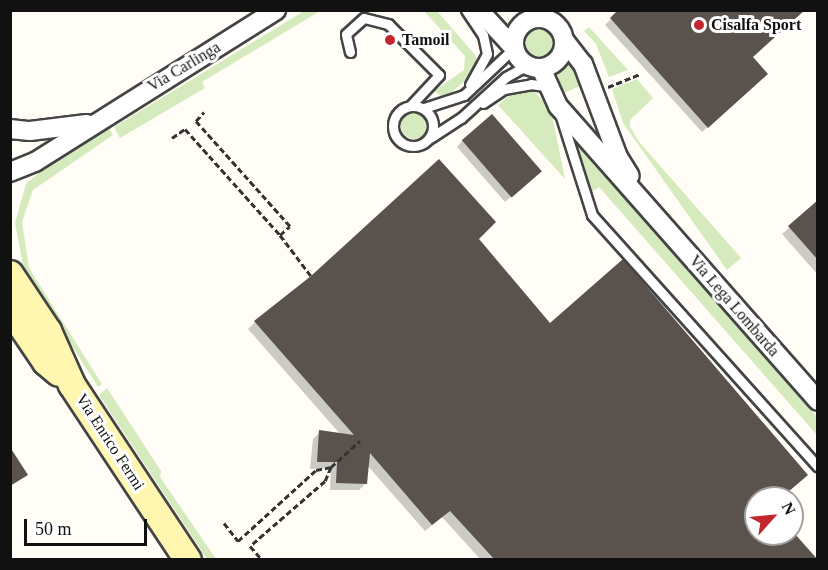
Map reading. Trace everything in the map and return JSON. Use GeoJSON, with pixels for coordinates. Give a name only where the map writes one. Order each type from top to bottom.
{"type":"FeatureCollection","features":[{"type":"Feature","properties":{"kind":"street","name":"Via Carlinga"},"geometry":{"type":"LineString","coordinates":[[10,172],[35,162],[92,123],[276,10]]}},
{"type":"Feature","properties":{"kind":"street","name":"Via Lega Lombarda"},"geometry":{"type":"LineString","coordinates":[[479,10],[534,67],[549,87],[558,106],[818,401]]}},
{"type":"Feature","properties":{"kind":"street","name":"Via Lega Lombarda"},"geometry":{"type":"LineString","coordinates":[[514,48],[519,27],[536,14],[553,22],[564,40],[584,64],[618,157],[651,211]]}},
{"type":"Feature","properties":{"kind":"street"},"geometry":{"type":"LineString","coordinates":[[534,67],[561,56],[564,40]]}},
{"type":"Feature","properties":{"kind":"street","name":"Via Carlinga"},"geometry":{"type":"LineString","coordinates":[[10,129],[30,132],[92,123]]}},
{"type":"Feature","properties":{"kind":"street","name":"Via Enrico Fermi"},"geometry":{"type":"LineString","coordinates":[[10,274],[48,331],[72,385],[188,560]]}},
{"type":"Feature","properties":{"kind":"street","name":"Via Enrico Fermi"},"geometry":{"type":"LineString","coordinates":[[10,309],[46,362],[72,385]]}},
{"type":"Feature","properties":{"kind":"lane"},"geometry":{"type":"LineString","coordinates":[[464,95],[487,54],[483,35],[466,10]]}},
{"type":"Feature","properties":{"kind":"lane"},"geometry":{"type":"LineString","coordinates":[[350,52],[346,34],[364,18],[388,24],[438,75],[411,105],[399,110],[393,122],[394,134],[401,142],[411,146],[430,138],[504,90],[531,84],[549,87]]}},
{"type":"Feature","properties":{"kind":"lane"},"geometry":{"type":"LineString","coordinates":[[411,105],[424,108],[464,95],[514,48]]}},
{"type":"Feature","properties":{"kind":"lane"},"geometry":{"type":"LineString","coordinates":[[461,118],[506,76],[534,67]]}},
{"type":"Feature","properties":{"kind":"lane"},"geometry":{"type":"LineString","coordinates":[[558,106],[592,215],[818,467]]}},
{"type":"Feature","properties":{"kind":"lane"},"geometry":{"type":"LineString","coordinates":[[424,108],[434,127],[430,138]]}},
{"type":"Feature","properties":{"kind":"path"},"geometry":{"type":"LineString","coordinates":[[204,112],[196,121],[290,226],[280,235]]}},
{"type":"Feature","properties":{"kind":"path"},"geometry":{"type":"LineString","coordinates":[[172,138],[185,129],[280,235],[311,276]]}},
{"type":"Feature","properties":{"kind":"path"},"geometry":{"type":"LineString","coordinates":[[262,560],[250,546],[325,481],[331,467],[360,441]]}},
{"type":"Feature","properties":{"kind":"path"},"geometry":{"type":"LineString","coordinates":[[224,523],[237,541],[316,470],[331,467]]}},
{"type":"Feature","properties":{"kind":"green space"},"geometry":{"type":"Polygon","coordinates":[[[304,11],[320,11],[202,82],[205,88],[120,138],[114,127],[304,11]]]}},
{"type":"Feature","properties":{"kind":"green space"},"geometry":{"type":"Polygon","coordinates":[[[424,11],[437,11],[476,56],[477,70],[452,92],[441,96],[434,91],[464,70],[465,56],[424,11]]]}},
{"type":"Feature","properties":{"kind":"green space"},"geometry":{"type":"Polygon","coordinates":[[[539,24],[552,30],[558,43],[552,56],[539,62],[526,56],[520,43],[526,30],[539,24]]]}},
{"type":"Feature","properties":{"kind":"green space"},"geometry":{"type":"Polygon","coordinates":[[[589,27],[628,70],[609,77],[596,44],[584,31],[589,27]]]}},
{"type":"Feature","properties":{"kind":"green space"},"geometry":{"type":"Polygon","coordinates":[[[573,61],[585,84],[564,93],[556,71],[560,65],[573,61]]]}},
{"type":"Feature","properties":{"kind":"green space"},"geometry":{"type":"Polygon","coordinates":[[[637,79],[653,98],[630,120],[630,127],[640,143],[741,258],[727,270],[623,123],[612,89],[637,79]]]}},
{"type":"Feature","properties":{"kind":"green space"},"geometry":{"type":"Polygon","coordinates":[[[524,88],[533,90],[551,110],[565,179],[498,105],[515,91],[524,88]]]}},
{"type":"Feature","properties":{"kind":"green space"},"geometry":{"type":"Polygon","coordinates":[[[415,111],[425,115],[429,125],[425,135],[415,139],[405,135],[401,125],[405,115],[415,111]]]}},
{"type":"Feature","properties":{"kind":"green space"},"geometry":{"type":"Polygon","coordinates":[[[108,126],[113,135],[33,190],[22,222],[29,268],[102,384],[98,387],[24,270],[15,223],[26,184],[45,167],[108,126]]]}},
{"type":"Feature","properties":{"kind":"green space"},"geometry":{"type":"Polygon","coordinates":[[[575,140],[817,417],[817,435],[599,187],[591,192],[575,140]]]}},
{"type":"Feature","properties":{"kind":"green space"},"geometry":{"type":"Polygon","coordinates":[[[107,388],[161,471],[160,477],[216,559],[207,559],[99,395],[107,388]]]}},
{"type":"Feature","properties":{"kind":"building"},"geometry":{"type":"Polygon","coordinates":[[[618,10],[805,10],[753,57],[768,74],[708,128],[610,18],[618,10]]]}},
{"type":"Feature","properties":{"kind":"building"},"geometry":{"type":"Polygon","coordinates":[[[492,114],[542,171],[512,198],[462,140],[492,114]]]}},
{"type":"Feature","properties":{"kind":"building"},"geometry":{"type":"Polygon","coordinates":[[[439,159],[496,222],[479,239],[550,323],[623,259],[808,475],[795,486],[744,486],[744,546],[804,546],[804,544],[818,560],[495,560],[450,511],[432,525],[370,453],[367,484],[336,483],[337,462],[317,462],[319,430],[354,435],[254,321],[311,276],[439,159]]]}},
{"type":"Feature","properties":{"kind":"building"},"geometry":{"type":"Polygon","coordinates":[[[818,200],[818,260],[788,226],[818,200]]]}},
{"type":"Feature","properties":{"kind":"building"},"geometry":{"type":"Polygon","coordinates":[[[10,447],[28,475],[10,486],[10,447]]]}},
{"type":"Feature","properties":{"kind":"place","name":"Cisalfa Sport"},"geometry":{"type":"Point","coordinates":[699,25]}},
{"type":"Feature","properties":{"kind":"place","name":"Tamoil"},"geometry":{"type":"Point","coordinates":[390,40]}}]}
